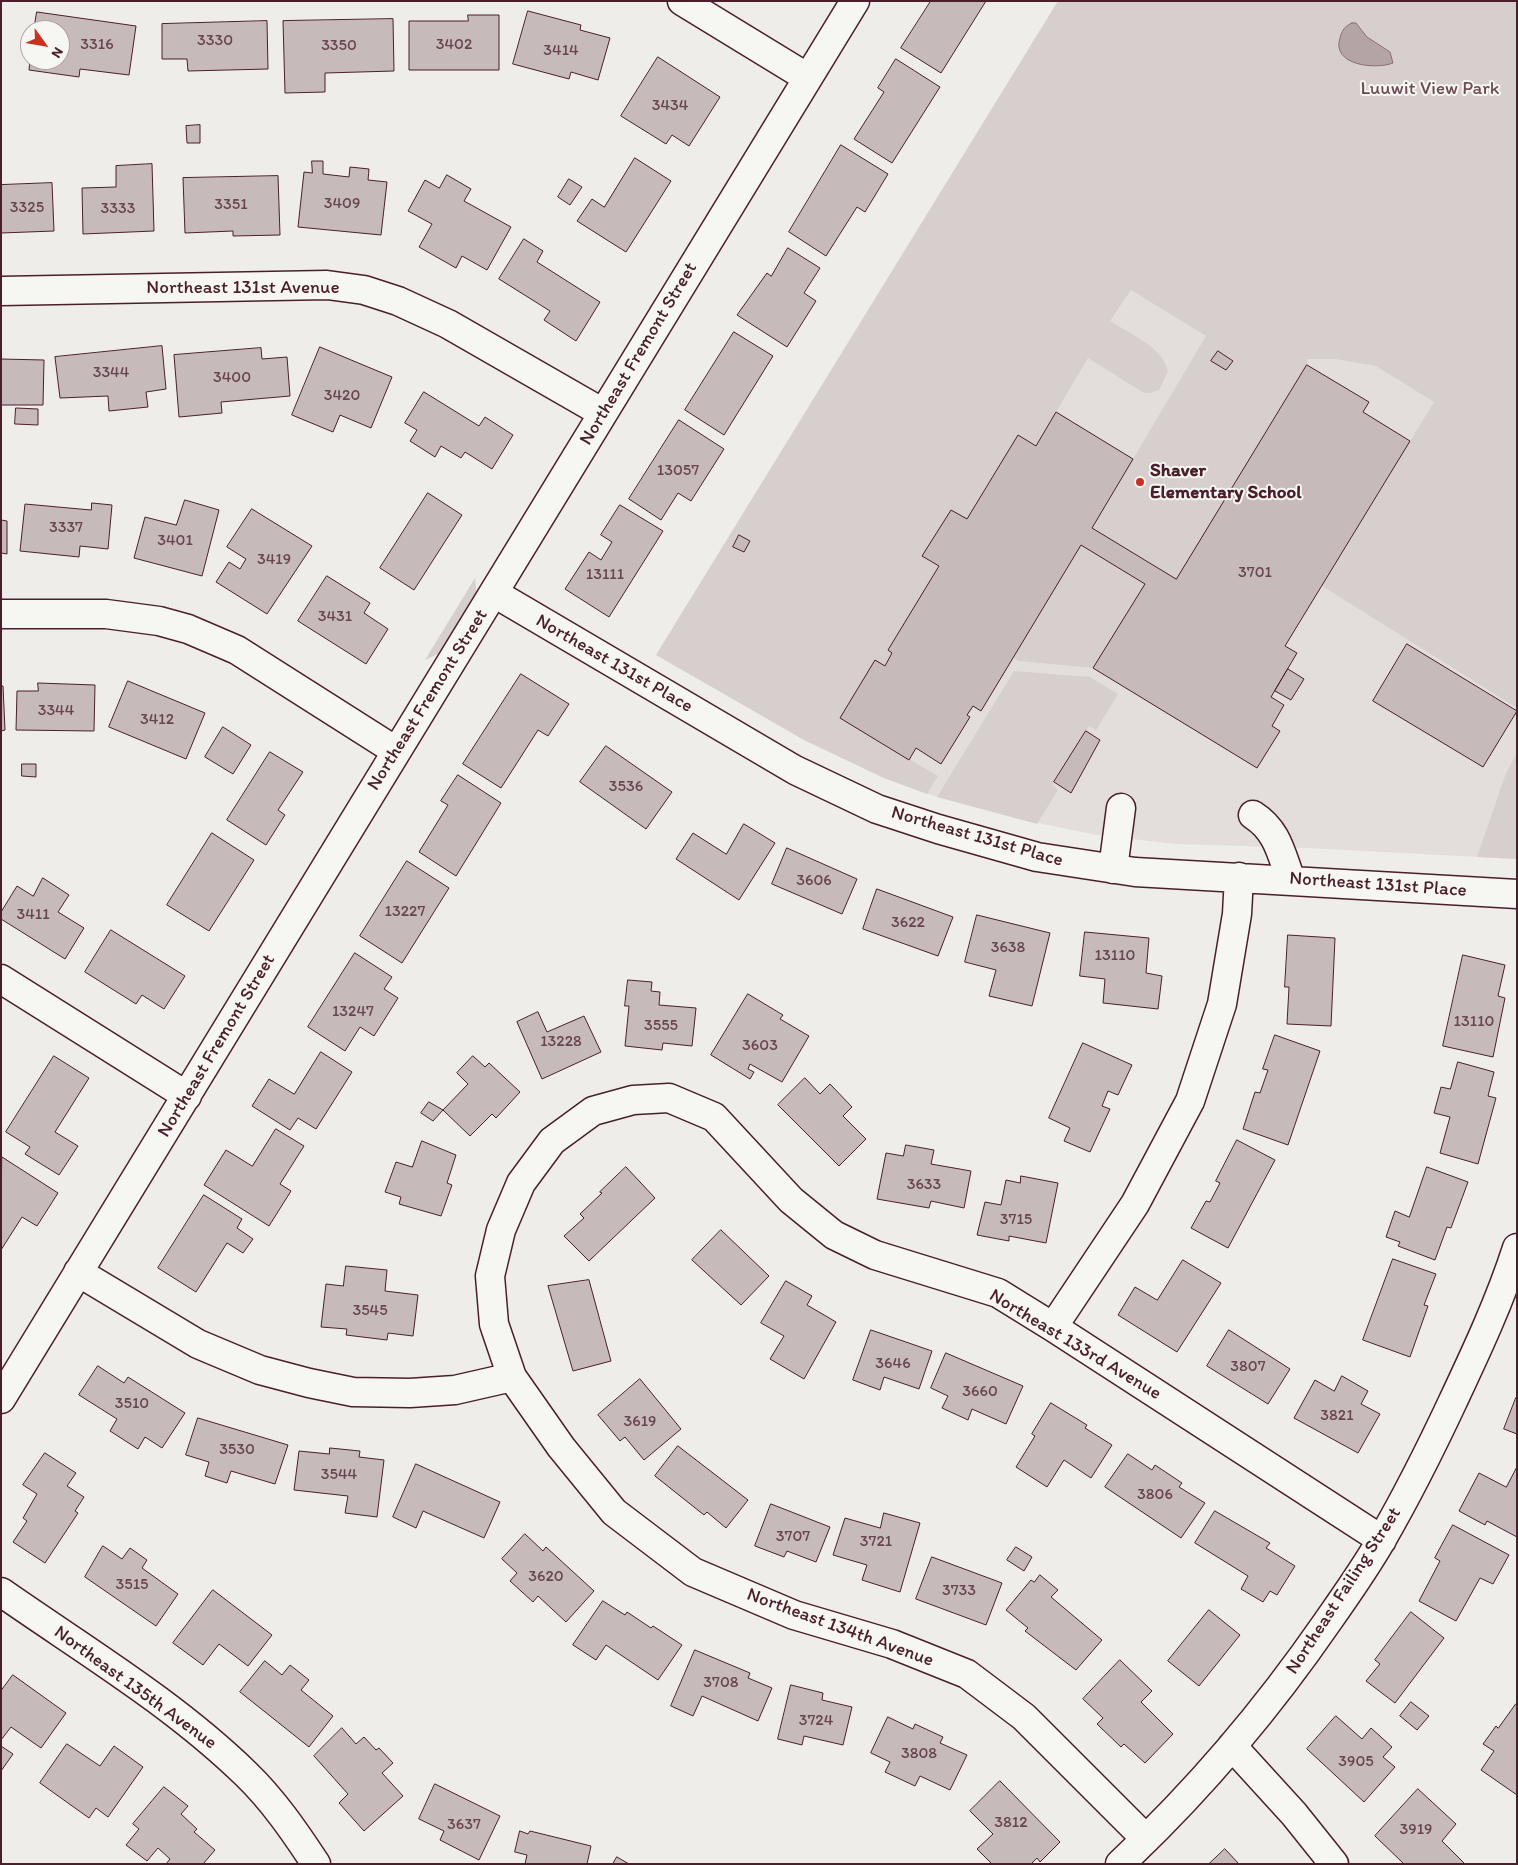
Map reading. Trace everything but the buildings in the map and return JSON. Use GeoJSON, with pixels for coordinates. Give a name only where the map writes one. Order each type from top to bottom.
{"type":"FeatureCollection","features":[{"type":"Feature","properties":{"kind":"street"},"geometry":{"type":"LineString","coordinates":[[682,1],[808,78]]}},
{"type":"Feature","properties":{"kind":"street","name":"Northeast Fremont Street"},"geometry":{"type":"LineString","coordinates":[[1,1399],[855,1]]}},
{"type":"Feature","properties":{"kind":"street","name":"Northeast 131st Avenue"},"geometry":{"type":"LineString","coordinates":[[1,291],[327,285],[364,290],[398,301],[448,324],[603,413]]}},
{"type":"Feature","properties":{"kind":"street","name":"Northeast 131st Place"},"geometry":{"type":"LineString","coordinates":[[494,593],[795,770],[877,809],[1037,857],[1112,869],[1517,894]]}},
{"type":"Feature","properties":{"kind":"street"},"geometry":{"type":"LineString","coordinates":[[1,614],[106,614],[159,620],[188,629],[237,650],[396,751]]}},
{"type":"Feature","properties":{"kind":"street"},"geometry":{"type":"LineString","coordinates":[[1112,869],[1121,808]]}},
{"type":"Feature","properties":{"kind":"street"},"geometry":{"type":"LineString","coordinates":[[1254,815],[1267,824],[1276,837],[1292,880]]}},
{"type":"Feature","properties":{"kind":"street"},"geometry":{"type":"LineString","coordinates":[[1053,1327],[1135,1204],[1190,1101],[1222,1004],[1237,914],[1239,877]]}},
{"type":"Feature","properties":{"kind":"street"},"geometry":{"type":"LineString","coordinates":[[1,979],[186,1096]]}},
{"type":"Feature","properties":{"kind":"street","name":"Northeast 133rd Avenue"},"geometry":{"type":"LineString","coordinates":[[669,1098],[714,1117],[791,1200],[834,1235],[875,1255],[998,1293],[1382,1540]]}},
{"type":"Feature","properties":{"kind":"street","name":"Northeast 134th Avenue"},"geometry":{"type":"LineString","coordinates":[[669,1098],[633,1100],[593,1111],[552,1141],[521,1183],[501,1230],[490,1276],[494,1324],[512,1377],[561,1447],[614,1512],[693,1572],[794,1615],[892,1644],[967,1674],[1024,1716],[1146,1839]]}},
{"type":"Feature","properties":{"kind":"street","name":"Northeast Failing Street"},"geometry":{"type":"LineString","coordinates":[[1120,1864],[1146,1839],[1232,1746],[1300,1661],[1382,1540],[1430,1450],[1476,1353],[1517,1248]]}},
{"type":"Feature","properties":{"kind":"street"},"geometry":{"type":"LineString","coordinates":[[78,1272],[198,1344],[260,1370],[309,1384],[353,1392],[410,1393],[455,1390],[512,1377]]}},
{"type":"Feature","properties":{"kind":"street","name":"Northeast 135th Avenue"},"geometry":{"type":"LineString","coordinates":[[1,1592],[197,1729],[247,1775],[288,1823],[316,1864]]}},
{"type":"Feature","properties":{"kind":"street"},"geometry":{"type":"LineString","coordinates":[[1232,1746],[1294,1814],[1334,1864]]}},
{"type":"Feature","properties":{"kind":"shaded area","name":"Shaver Elementary School"},"geometry":{"type":"Polygon","coordinates":[[[1058,1],[1517,247],[1517,859],[1306,848],[1175,844],[1097,835],[1033,822],[937,797],[884,778],[804,740],[714,686],[656,655],[1058,1]]]}},
{"type":"Feature","properties":{"kind":"shaded area"},"geometry":{"type":"Polygon","coordinates":[[[1352,23],[1356,23],[1367,37],[1390,52],[1393,63],[1376,66],[1348,60],[1342,54],[1339,47],[1343,31],[1352,23]]]}},
{"type":"Feature","properties":{"kind":"green space","name":"Luuwit View Park"},"geometry":{"type":"Polygon","coordinates":[[[1058,1],[1517,1],[1517,708],[1322,586],[1434,402],[1376,366],[1335,359],[1307,359],[1307,365],[1176,579],[1092,528],[1206,336],[1131,290],[1110,321],[1144,342],[1159,354],[1165,362],[1168,371],[1159,390],[1144,393],[1088,358],[1036,446],[967,519],[951,510],[923,556],[939,566],[888,650],[892,653],[885,666],[875,660],[840,718],[938,776],[927,794],[884,778],[804,740],[656,655],[1058,1]],[[1218,351],[1212,361],[1226,370],[1233,361],[1218,351]]]}},
{"type":"Feature","properties":{"kind":"green space"},"geometry":{"type":"Polygon","coordinates":[[[1081,545],[1145,584],[1093,668],[1019,661],[1013,657],[1081,545]]]}},
{"type":"Feature","properties":{"kind":"green space"},"geometry":{"type":"Polygon","coordinates":[[[475,578],[477,596],[442,652],[425,660],[475,578]]]}},
{"type":"Feature","properties":{"kind":"green space"},"geometry":{"type":"Polygon","coordinates":[[[1014,671],[1090,677],[1118,694],[1096,730],[1089,726],[1052,785],[1058,790],[1037,824],[937,797],[1014,671]]]}},
{"type":"Feature","properties":{"kind":"green space"},"geometry":{"type":"Polygon","coordinates":[[[1517,753],[1517,859],[1477,857],[1506,773],[1517,753]]]}},
{"type":"Feature","properties":{"kind":"place","name":"Shaver Elementary School"},"geometry":{"type":"Point","coordinates":[1140,482]}}]}
